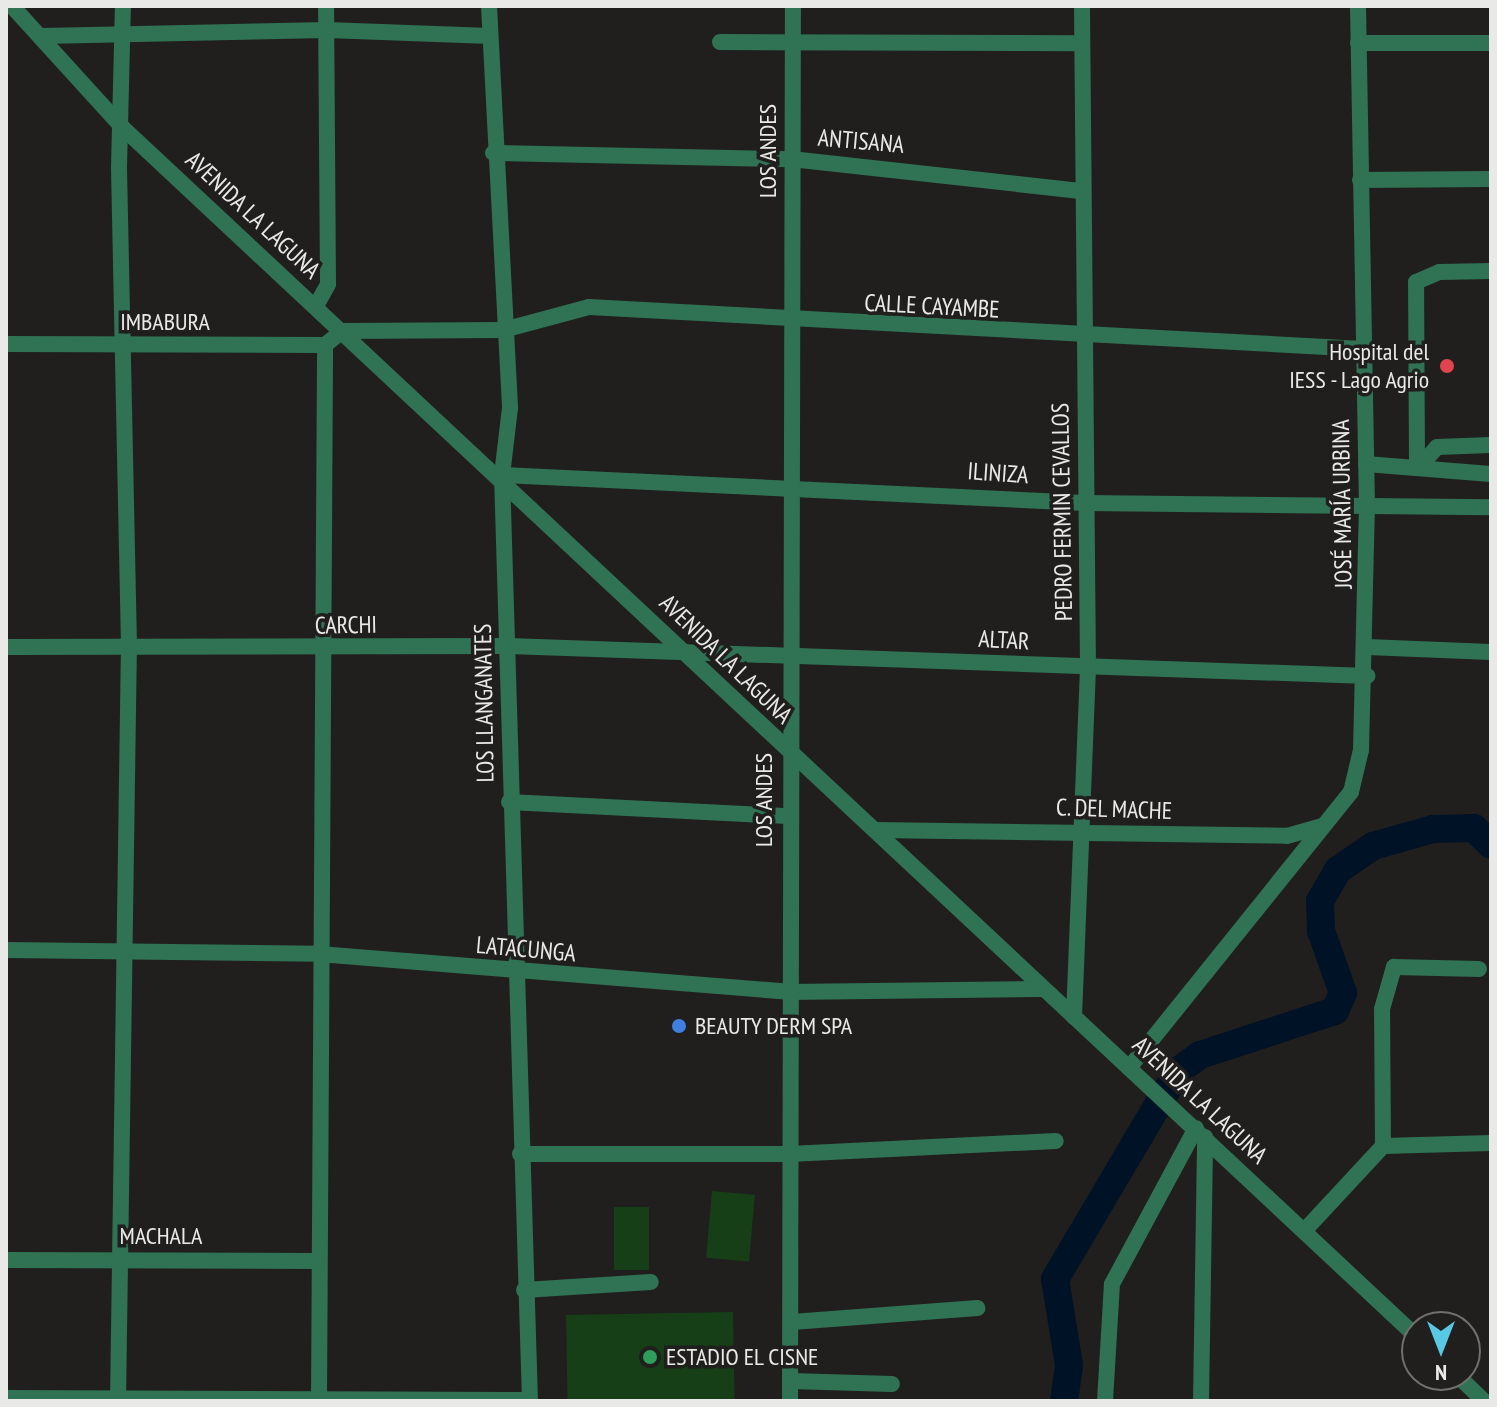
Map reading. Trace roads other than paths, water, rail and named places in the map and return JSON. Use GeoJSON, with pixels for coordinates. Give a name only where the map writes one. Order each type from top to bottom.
{"type":"FeatureCollection","features":[{"type":"Feature","properties":{"kind":"street","name":"AVENIDA LA LAGUNA"},"geometry":{"type":"LineString","coordinates":[[12,6],[122,127],[502,475],[787,751],[1401,1322]]}},
{"type":"Feature","properties":{"kind":"street"},"geometry":{"type":"LineString","coordinates":[[118,1400],[117,1260],[129,646],[121,346],[123,6]]}},
{"type":"Feature","properties":{"kind":"street"},"geometry":{"type":"LineString","coordinates":[[316,306],[328,284],[326,6]]}},
{"type":"Feature","properties":{"kind":"street","name":"LOS LLANGANATES"},"geometry":{"type":"LineString","coordinates":[[489,6],[493,153],[510,408],[502,475],[509,646],[509,802],[519,973],[520,1154],[530,1400]]}},
{"type":"Feature","properties":{"kind":"street","name":"LOS ANDES"},"geometry":{"type":"LineString","coordinates":[[790,1401],[787,751],[793,6]]}},
{"type":"Feature","properties":{"kind":"street","name":"PEDRO FERMIN CEVALLOS"},"geometry":{"type":"LineString","coordinates":[[1074,1017],[1085,833],[1088,668],[1080,191],[1082,6]]}},
{"type":"Feature","properties":{"kind":"street","name":"JOSÉ MARÍA URBINA"},"geometry":{"type":"LineString","coordinates":[[1321,826],[1341,803],[1361,750],[1367,676],[1358,6]]}},
{"type":"Feature","properties":{"kind":"street"},"geometry":{"type":"LineString","coordinates":[[42,36],[327,30],[490,36]]}},
{"type":"Feature","properties":{"kind":"street"},"geometry":{"type":"LineString","coordinates":[[720,42],[1082,43]]}},
{"type":"Feature","properties":{"kind":"street"},"geometry":{"type":"LineString","coordinates":[[1358,43],[1491,43]]}},
{"type":"Feature","properties":{"kind":"street","name":"ANTISANA"},"geometry":{"type":"LineString","coordinates":[[493,153],[791,159],[1080,191]]}},
{"type":"Feature","properties":{"kind":"street"},"geometry":{"type":"LineString","coordinates":[[1360,180],[1491,179]]}},
{"type":"Feature","properties":{"kind":"street"},"geometry":{"type":"LineString","coordinates":[[1420,463],[1416,282],[1439,272],[1491,271]]}},
{"type":"Feature","properties":{"kind":"street","name":"CALLE CAYAMBE"},"geometry":{"type":"LineString","coordinates":[[342,331],[503,330],[589,307],[792,323],[1363,349]]}},
{"type":"Feature","properties":{"kind":"street"},"geometry":{"type":"LineString","coordinates":[[319,1401],[315,1261],[319,649],[325,345],[342,331]]}},
{"type":"Feature","properties":{"kind":"street","name":"IMBABURA"},"geometry":{"type":"LineString","coordinates":[[6,344],[325,345]]}},
{"type":"Feature","properties":{"kind":"street"},"geometry":{"type":"LineString","coordinates":[[1420,463],[1437,447],[1491,445]]}},
{"type":"Feature","properties":{"kind":"street"},"geometry":{"type":"LineString","coordinates":[[1366,464],[1420,463],[1441,474],[1491,474]]}},
{"type":"Feature","properties":{"kind":"street","name":"ILINIZA"},"geometry":{"type":"LineString","coordinates":[[502,475],[790,484],[1085,503],[1491,507]]}},
{"type":"Feature","properties":{"kind":"street","name":"CARCHI"},"geometry":{"type":"LineString","coordinates":[[6,647],[319,649],[509,646],[686,653]]}},
{"type":"Feature","properties":{"kind":"street"},"geometry":{"type":"LineString","coordinates":[[1367,647],[1491,652]]}},
{"type":"Feature","properties":{"kind":"street","name":"ALTAR"},"geometry":{"type":"LineString","coordinates":[[686,653],[789,654],[1088,668],[1367,676]]}},
{"type":"Feature","properties":{"kind":"street"},"geometry":{"type":"LineString","coordinates":[[509,802],[788,816]]}},
{"type":"Feature","properties":{"kind":"street"},"geometry":{"type":"LineString","coordinates":[[1129,1068],[1321,826]]}},
{"type":"Feature","properties":{"kind":"street","name":"C. DEL MACHE"},"geometry":{"type":"LineString","coordinates":[[875,830],[1287,836],[1321,826]]}},
{"type":"Feature","properties":{"kind":"street","name":"LATACUNGA"},"geometry":{"type":"LineString","coordinates":[[6,950],[319,954],[519,973],[788,992],[1041,989]]}},
{"type":"Feature","properties":{"kind":"street"},"geometry":{"type":"LineString","coordinates":[[1305,1230],[1383,1146],[1382,1009],[1394,967],[1479,969]]}},
{"type":"Feature","properties":{"kind":"street"},"geometry":{"type":"LineString","coordinates":[[1105,1401],[1112,1284],[1195,1128]]}},
{"type":"Feature","properties":{"kind":"street"},"geometry":{"type":"LineString","coordinates":[[1195,1128],[1201,1401]]}},
{"type":"Feature","properties":{"kind":"street"},"geometry":{"type":"LineString","coordinates":[[520,1154],[789,1154],[1056,1141]]}},
{"type":"Feature","properties":{"kind":"street"},"geometry":{"type":"LineString","coordinates":[[1383,1146],[1491,1143]]}},
{"type":"Feature","properties":{"kind":"street","name":"MACHALA"},"geometry":{"type":"LineString","coordinates":[[6,1260],[315,1261]]}},
{"type":"Feature","properties":{"kind":"street"},"geometry":{"type":"LineString","coordinates":[[524,1290],[651,1282]]}},
{"type":"Feature","properties":{"kind":"street"},"geometry":{"type":"LineString","coordinates":[[792,1322],[977,1308]]}},
{"type":"Feature","properties":{"kind":"street"},"geometry":{"type":"LineString","coordinates":[[791,1381],[892,1384]]}},
{"type":"Feature","properties":{"kind":"street"},"geometry":{"type":"LineString","coordinates":[[6,1398],[530,1400]]}},
{"type":"Feature","properties":{"kind":"waterway"},"geometry":{"type":"LineString","coordinates":[[1064,1401],[1069,1365],[1055,1279],[1178,1071],[1200,1055],[1335,1011],[1343,993],[1321,931],[1320,901],[1338,870],[1373,846],[1433,829],[1474,828],[1491,845]]}},
{"type":"Feature","properties":{"kind":"place","name":"Hospital del IESS - Lago Agrio"},"geometry":{"type":"Point","coordinates":[1447,366]}},
{"type":"Feature","properties":{"kind":"place","name":"BEAUTY DERM SPA"},"geometry":{"type":"Point","coordinates":[679,1026]}},
{"type":"Feature","properties":{"kind":"place","name":"ESTADIO EL CISNE"},"geometry":{"type":"Point","coordinates":[650,1357]}}]}
